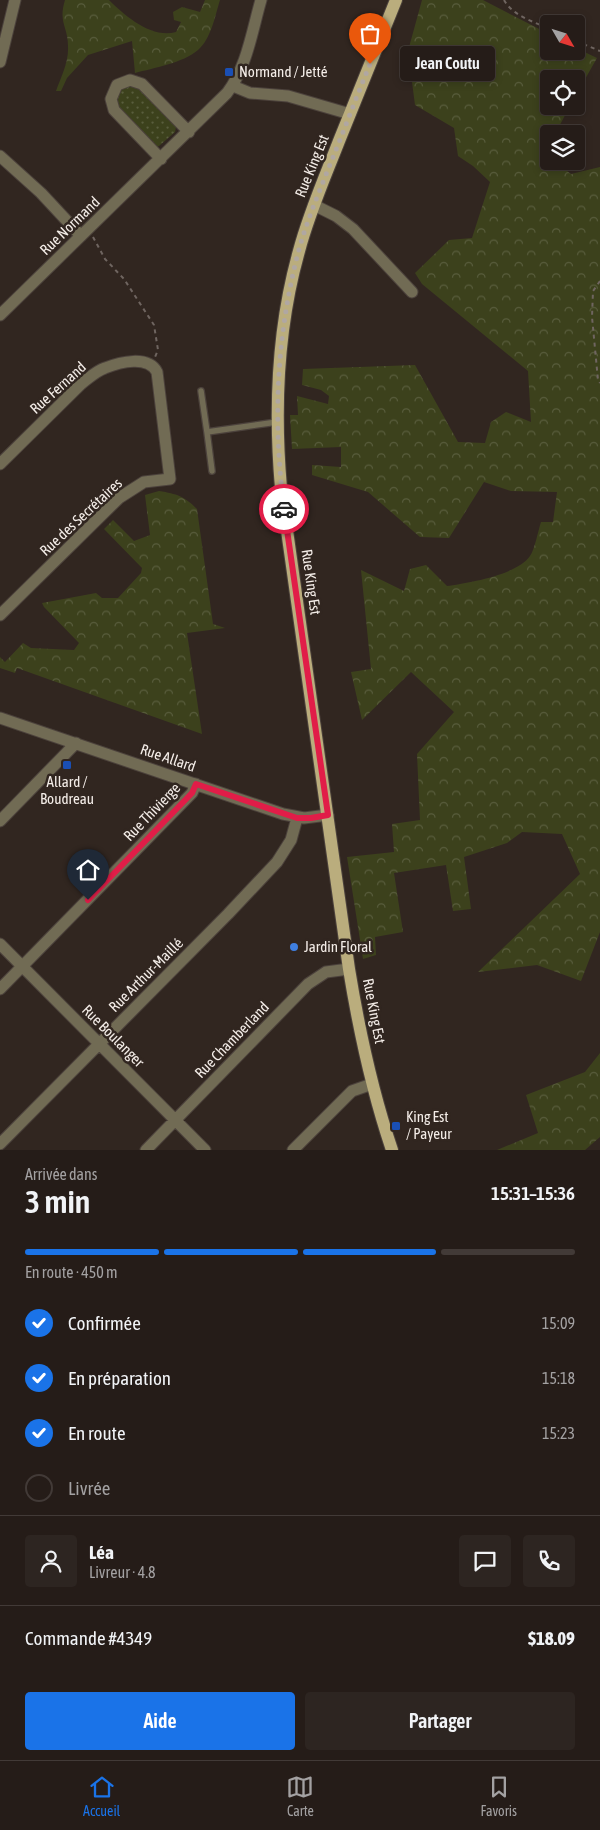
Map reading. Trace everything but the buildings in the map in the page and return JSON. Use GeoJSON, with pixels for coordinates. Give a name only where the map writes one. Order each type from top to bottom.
{"type":"FeatureCollection","features":[{"type":"Feature","properties":{"kind":"main road","name":"Rue King Est"},"geometry":{"type":"LineString","coordinates":[[392,1150],[372,1084],[355,1007],[281,488],[277,422],[279,367],[288,300],[298,252],[314,205],[396,0]]}},
{"type":"Feature","properties":{"kind":"street"},"geometry":{"type":"LineString","coordinates":[[0,62],[15,0]]}},
{"type":"Feature","properties":{"kind":"street","name":"Rue Normand"},"geometry":{"type":"LineString","coordinates":[[1,312],[222,100],[233,86],[244,60],[261,0]]}},
{"type":"Feature","properties":{"kind":"street"},"geometry":{"type":"LineString","coordinates":[[161,159],[114,110],[110,99],[117,85],[130,80],[142,84],[189,132]]}},
{"type":"Feature","properties":{"kind":"street"},"geometry":{"type":"LineString","coordinates":[[233,86],[250,93],[288,96],[350,114]]}},
{"type":"Feature","properties":{"kind":"street"},"geometry":{"type":"LineString","coordinates":[[0,156],[85,232]]}},
{"type":"Feature","properties":{"kind":"street"},"geometry":{"type":"LineString","coordinates":[[314,205],[349,225],[412,292]]}},
{"type":"Feature","properties":{"kind":"street","name":"Rue Fernand"},"geometry":{"type":"LineString","coordinates":[[0,464],[81,384],[94,374],[104,368],[125,362],[149,364]]}},
{"type":"Feature","properties":{"kind":"street","name":"Rue des Secrétaires"},"geometry":{"type":"LineString","coordinates":[[0,615],[119,498],[144,482],[170,479],[157,372],[149,364]]}},
{"type":"Feature","properties":{"kind":"street","name":"Rue Allard"},"geometry":{"type":"LineString","coordinates":[[0,718],[297,818],[328,815]]}},
{"type":"Feature","properties":{"kind":"street"},"geometry":{"type":"LineString","coordinates":[[0,821],[76,743]]}},
{"type":"Feature","properties":{"kind":"street","name":"Rue Thivierge"},"geometry":{"type":"LineString","coordinates":[[0,989],[192,793],[196,784]]}},
{"type":"Feature","properties":{"kind":"street","name":"Rue Arthur-Maillé"},"geometry":{"type":"LineString","coordinates":[[0,1144],[98,1043],[228,914],[284,853],[291,840],[297,818]]}},
{"type":"Feature","properties":{"kind":"street","name":"Rue Boulanger"},"geometry":{"type":"LineString","coordinates":[[0,944],[205,1150]]}},
{"type":"Feature","properties":{"kind":"street","name":"Rue Chamberland"},"geometry":{"type":"LineString","coordinates":[[146,1150],[308,984],[326,972],[349,969]]}},
{"type":"Feature","properties":{"kind":"street"},"geometry":{"type":"LineString","coordinates":[[293,1150],[352,1091],[372,1084]]}},
{"type":"Feature","properties":{"kind":"lane"},"geometry":{"type":"LineString","coordinates":[[201,392],[212,471]]}},
{"type":"Feature","properties":{"kind":"lane"},"geometry":{"type":"LineString","coordinates":[[206,432],[277,422]]}},
{"type":"Feature","properties":{"kind":"path"},"geometry":{"type":"LineString","coordinates":[[504,0],[509,7],[521,16],[540,24]]}},
{"type":"Feature","properties":{"kind":"path"},"geometry":{"type":"LineString","coordinates":[[585,45],[600,51]]}},
{"type":"Feature","properties":{"kind":"path"},"geometry":{"type":"LineString","coordinates":[[85,232],[105,259],[124,279],[154,325],[158,350],[149,364]]}},
{"type":"Feature","properties":{"kind":"path"},"geometry":{"type":"LineString","coordinates":[[600,281],[593,292],[592,317],[598,380],[600,383]]}},
{"type":"Feature","properties":{"kind":"green space"},"geometry":{"type":"Polygon","coordinates":[[[65,0],[109,0],[140,25],[158,32],[167,33],[176,32],[181,22],[174,20],[173,12],[182,7],[200,12],[205,0],[220,0],[206,40],[192,55],[135,73],[132,41],[88,55],[67,78],[61,91],[56,91],[68,52],[68,39],[63,19],[65,0]]]}},
{"type":"Feature","properties":{"kind":"green space"},"geometry":{"type":"Polygon","coordinates":[[[422,0],[483,0],[540,29],[540,60],[585,60],[585,52],[597,58],[585,79],[585,70],[540,70],[540,115],[565,115],[560,125],[540,125],[540,170],[566,170],[571,174],[600,167],[600,932],[581,981],[537,965],[478,972],[580,874],[562,834],[522,832],[507,843],[464,857],[471,909],[453,911],[446,865],[394,873],[403,932],[375,937],[376,955],[363,959],[347,857],[394,852],[392,824],[420,820],[417,754],[454,712],[411,672],[362,720],[351,672],[371,669],[361,570],[404,591],[410,569],[426,565],[447,586],[504,573],[524,563],[530,556],[541,522],[553,522],[557,492],[511,491],[484,482],[449,538],[420,537],[368,492],[312,475],[312,465],[341,467],[341,447],[292,449],[290,415],[298,415],[297,396],[328,404],[329,396],[321,390],[302,385],[303,369],[415,365],[458,442],[485,443],[491,422],[506,412],[531,422],[528,371],[422,284],[415,273],[449,240],[472,238],[490,182],[473,166],[458,156],[454,128],[415,105],[408,51],[422,0]]]}},
{"type":"Feature","properties":{"kind":"green space"},"geometry":{"type":"Polygon","coordinates":[[[127,85],[139,87],[176,127],[175,132],[159,146],[157,147],[116,104],[119,90],[127,85]]]}},
{"type":"Feature","properties":{"kind":"green space"},"geometry":{"type":"Polygon","coordinates":[[[159,491],[180,496],[197,509],[213,624],[225,628],[187,633],[202,734],[17,668],[15,673],[0,668],[0,657],[5,662],[23,643],[31,648],[74,650],[79,643],[42,603],[96,593],[102,598],[118,598],[141,573],[142,568],[104,529],[113,520],[134,541],[150,535],[145,495],[159,491]]]}},
{"type":"Feature","properties":{"kind":"green space"},"geometry":{"type":"Polygon","coordinates":[[[600,1053],[600,1137],[585,1150],[497,1150],[538,1133],[526,1095],[585,1072],[600,1053]]]}},
{"type":"Feature","properties":{"kind":"way so far"},"geometry":{"type":"LineString","coordinates":[[284,509],[277,437],[277,398],[283,331],[288,300],[298,252],[314,205],[370,64]]}},
{"type":"Feature","properties":{"kind":"place","name":"Jean Coutu"},"geometry":{"type":"Point","coordinates":[370,64]}},
{"type":"Feature","properties":{"kind":"place","name":"Normand / Jetté"},"geometry":{"type":"Point","coordinates":[229,72]}},
{"type":"Feature","properties":{"kind":"place","name":"Allard / Boudreau"},"geometry":{"type":"Point","coordinates":[67,765]}},
{"type":"Feature","properties":{"kind":"place","name":"Jardin Floral"},"geometry":{"type":"Point","coordinates":[294,947]}},
{"type":"Feature","properties":{"kind":"place","name":"King Est / Payeur"},"geometry":{"type":"Point","coordinates":[396,1126]}},
{"type":"Feature","properties":{"kind":"route"},"geometry":{"type":"LineString","coordinates":[[88,900],[192,793],[196,784],[297,818],[328,815],[284,509]]}}]}
